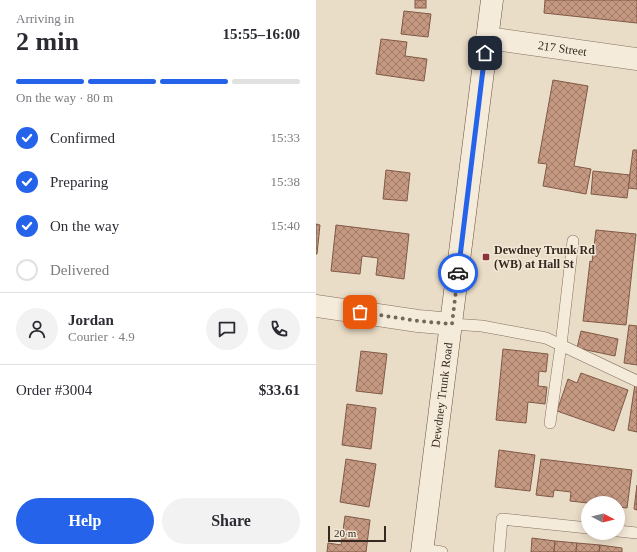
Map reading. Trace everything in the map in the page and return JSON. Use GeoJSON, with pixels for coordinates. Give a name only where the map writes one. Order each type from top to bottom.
{"type":"FeatureCollection","features":[{"type":"Feature","properties":{"kind":"main road","name":"Dewdney Trunk Road"},"geometry":{"type":"LineString","coordinates":[[428,551],[452,324],[492,0]]}},
{"type":"Feature","properties":{"kind":"main road","name":"217 Street"},"geometry":{"type":"LineString","coordinates":[[487,38],[637,59]]}},
{"type":"Feature","properties":{"kind":"main road"},"geometry":{"type":"LineString","coordinates":[[316,306],[418,321],[452,324]]}},
{"type":"Feature","properties":{"kind":"lane"},"geometry":{"type":"LineString","coordinates":[[550,423],[573,241]]}},
{"type":"Feature","properties":{"kind":"lane"},"geometry":{"type":"LineString","coordinates":[[452,324],[482,326],[546,338],[637,381]]}},
{"type":"Feature","properties":{"kind":"lane"},"geometry":{"type":"LineString","coordinates":[[499,552],[502,519],[581,527]]}},
{"type":"Feature","properties":{"kind":"lane"},"geometry":{"type":"LineString","coordinates":[[625,532],[637,533]]}},
{"type":"Feature","properties":{"kind":"building"},"geometry":{"type":"Polygon","coordinates":[[[415,0],[426,0],[426,8],[415,8],[415,0]]]}},
{"type":"Feature","properties":{"kind":"building"},"geometry":{"type":"Polygon","coordinates":[[[545,0],[637,0],[637,23],[544,13],[545,0]]]}},
{"type":"Feature","properties":{"kind":"building"},"geometry":{"type":"Polygon","coordinates":[[[404,11],[431,14],[428,37],[401,34],[404,11]]]}},
{"type":"Feature","properties":{"kind":"building"},"geometry":{"type":"Polygon","coordinates":[[[381,39],[407,42],[405,56],[427,59],[424,81],[376,74],[381,39]]]}},
{"type":"Feature","properties":{"kind":"building"},"geometry":{"type":"Polygon","coordinates":[[[553,80],[588,86],[574,166],[591,169],[586,194],[543,186],[547,164],[538,163],[553,80]]]}},
{"type":"Feature","properties":{"kind":"building"},"geometry":{"type":"Polygon","coordinates":[[[633,150],[637,150],[637,189],[628,188],[633,150]]]}},
{"type":"Feature","properties":{"kind":"building"},"geometry":{"type":"Polygon","coordinates":[[[386,170],[410,173],[407,201],[383,199],[386,170]]]}},
{"type":"Feature","properties":{"kind":"building"},"geometry":{"type":"Polygon","coordinates":[[[593,171],[630,175],[627,198],[591,194],[593,171]]]}},
{"type":"Feature","properties":{"kind":"building"},"geometry":{"type":"Polygon","coordinates":[[[316,224],[320,225],[317,254],[316,254],[316,224]]]}},
{"type":"Feature","properties":{"kind":"building"},"geometry":{"type":"Polygon","coordinates":[[[336,225],[409,234],[404,279],[376,275],[378,258],[362,256],[360,274],[331,271],[336,225]]]}},
{"type":"Feature","properties":{"kind":"building"},"geometry":{"type":"Polygon","coordinates":[[[596,230],[636,234],[626,325],[583,321],[590,261],[592,262],[596,230]]]}},
{"type":"Feature","properties":{"kind":"building"},"geometry":{"type":"Polygon","coordinates":[[[629,325],[637,326],[637,365],[624,363],[629,325]]]}},
{"type":"Feature","properties":{"kind":"building"},"geometry":{"type":"Polygon","coordinates":[[[581,331],[618,339],[615,356],[577,348],[581,331]]]}},
{"type":"Feature","properties":{"kind":"building"},"geometry":{"type":"Polygon","coordinates":[[[503,349],[548,354],[546,372],[539,371],[538,386],[547,387],[545,404],[528,402],[526,423],[496,420],[503,349]]]}},
{"type":"Feature","properties":{"kind":"building"},"geometry":{"type":"Polygon","coordinates":[[[361,351],[387,354],[382,394],[356,391],[361,351]]]}},
{"type":"Feature","properties":{"kind":"building"},"geometry":{"type":"Polygon","coordinates":[[[581,373],[628,390],[614,431],[557,411],[568,379],[577,383],[581,373]]]}},
{"type":"Feature","properties":{"kind":"building"},"geometry":{"type":"Polygon","coordinates":[[[635,384],[637,384],[637,432],[628,430],[635,384]]]}},
{"type":"Feature","properties":{"kind":"building"},"geometry":{"type":"Polygon","coordinates":[[[347,404],[376,408],[371,449],[342,445],[347,404]]]}},
{"type":"Feature","properties":{"kind":"building"},"geometry":{"type":"Polygon","coordinates":[[[499,450],[535,455],[530,491],[495,487],[499,450]]]}},
{"type":"Feature","properties":{"kind":"building"},"geometry":{"type":"Polygon","coordinates":[[[346,459],[376,464],[369,507],[340,502],[346,459]]]}},
{"type":"Feature","properties":{"kind":"building"},"geometry":{"type":"Polygon","coordinates":[[[541,459],[632,470],[627,508],[625,508],[625,496],[581,496],[581,502],[570,501],[571,492],[554,490],[553,497],[536,495],[541,459]]]}},
{"type":"Feature","properties":{"kind":"building"},"geometry":{"type":"Polygon","coordinates":[[[637,485],[637,510],[634,509],[637,485]]]}},
{"type":"Feature","properties":{"kind":"building"},"geometry":{"type":"Polygon","coordinates":[[[345,516],[370,520],[366,552],[327,552],[328,543],[341,545],[345,516]]]}},
{"type":"Feature","properties":{"kind":"building"},"geometry":{"type":"Polygon","coordinates":[[[532,538],[555,541],[554,552],[531,552],[532,538]]]}},
{"type":"Feature","properties":{"kind":"building"},"geometry":{"type":"Polygon","coordinates":[[[555,541],[577,543],[576,552],[554,552],[555,541]]]}},
{"type":"Feature","properties":{"kind":"building"},"geometry":{"type":"Polygon","coordinates":[[[577,543],[600,545],[599,552],[576,552],[577,543]]]}},
{"type":"Feature","properties":{"kind":"building"},"geometry":{"type":"Polygon","coordinates":[[[600,545],[622,548],[622,552],[599,552],[600,545]]]}},
{"type":"Feature","properties":{"kind":"way so far"},"geometry":{"type":"LineString","coordinates":[[360,312],[418,321],[452,324],[458,273]]}},
{"type":"Feature","properties":{"kind":"place","name":"Dewdney Trunk Rd (WB) at Hall St"},"geometry":{"type":"Point","coordinates":[486,257]}},
{"type":"Feature","properties":{"kind":"route"},"geometry":{"type":"LineString","coordinates":[[458,273],[485,53]]}}]}
